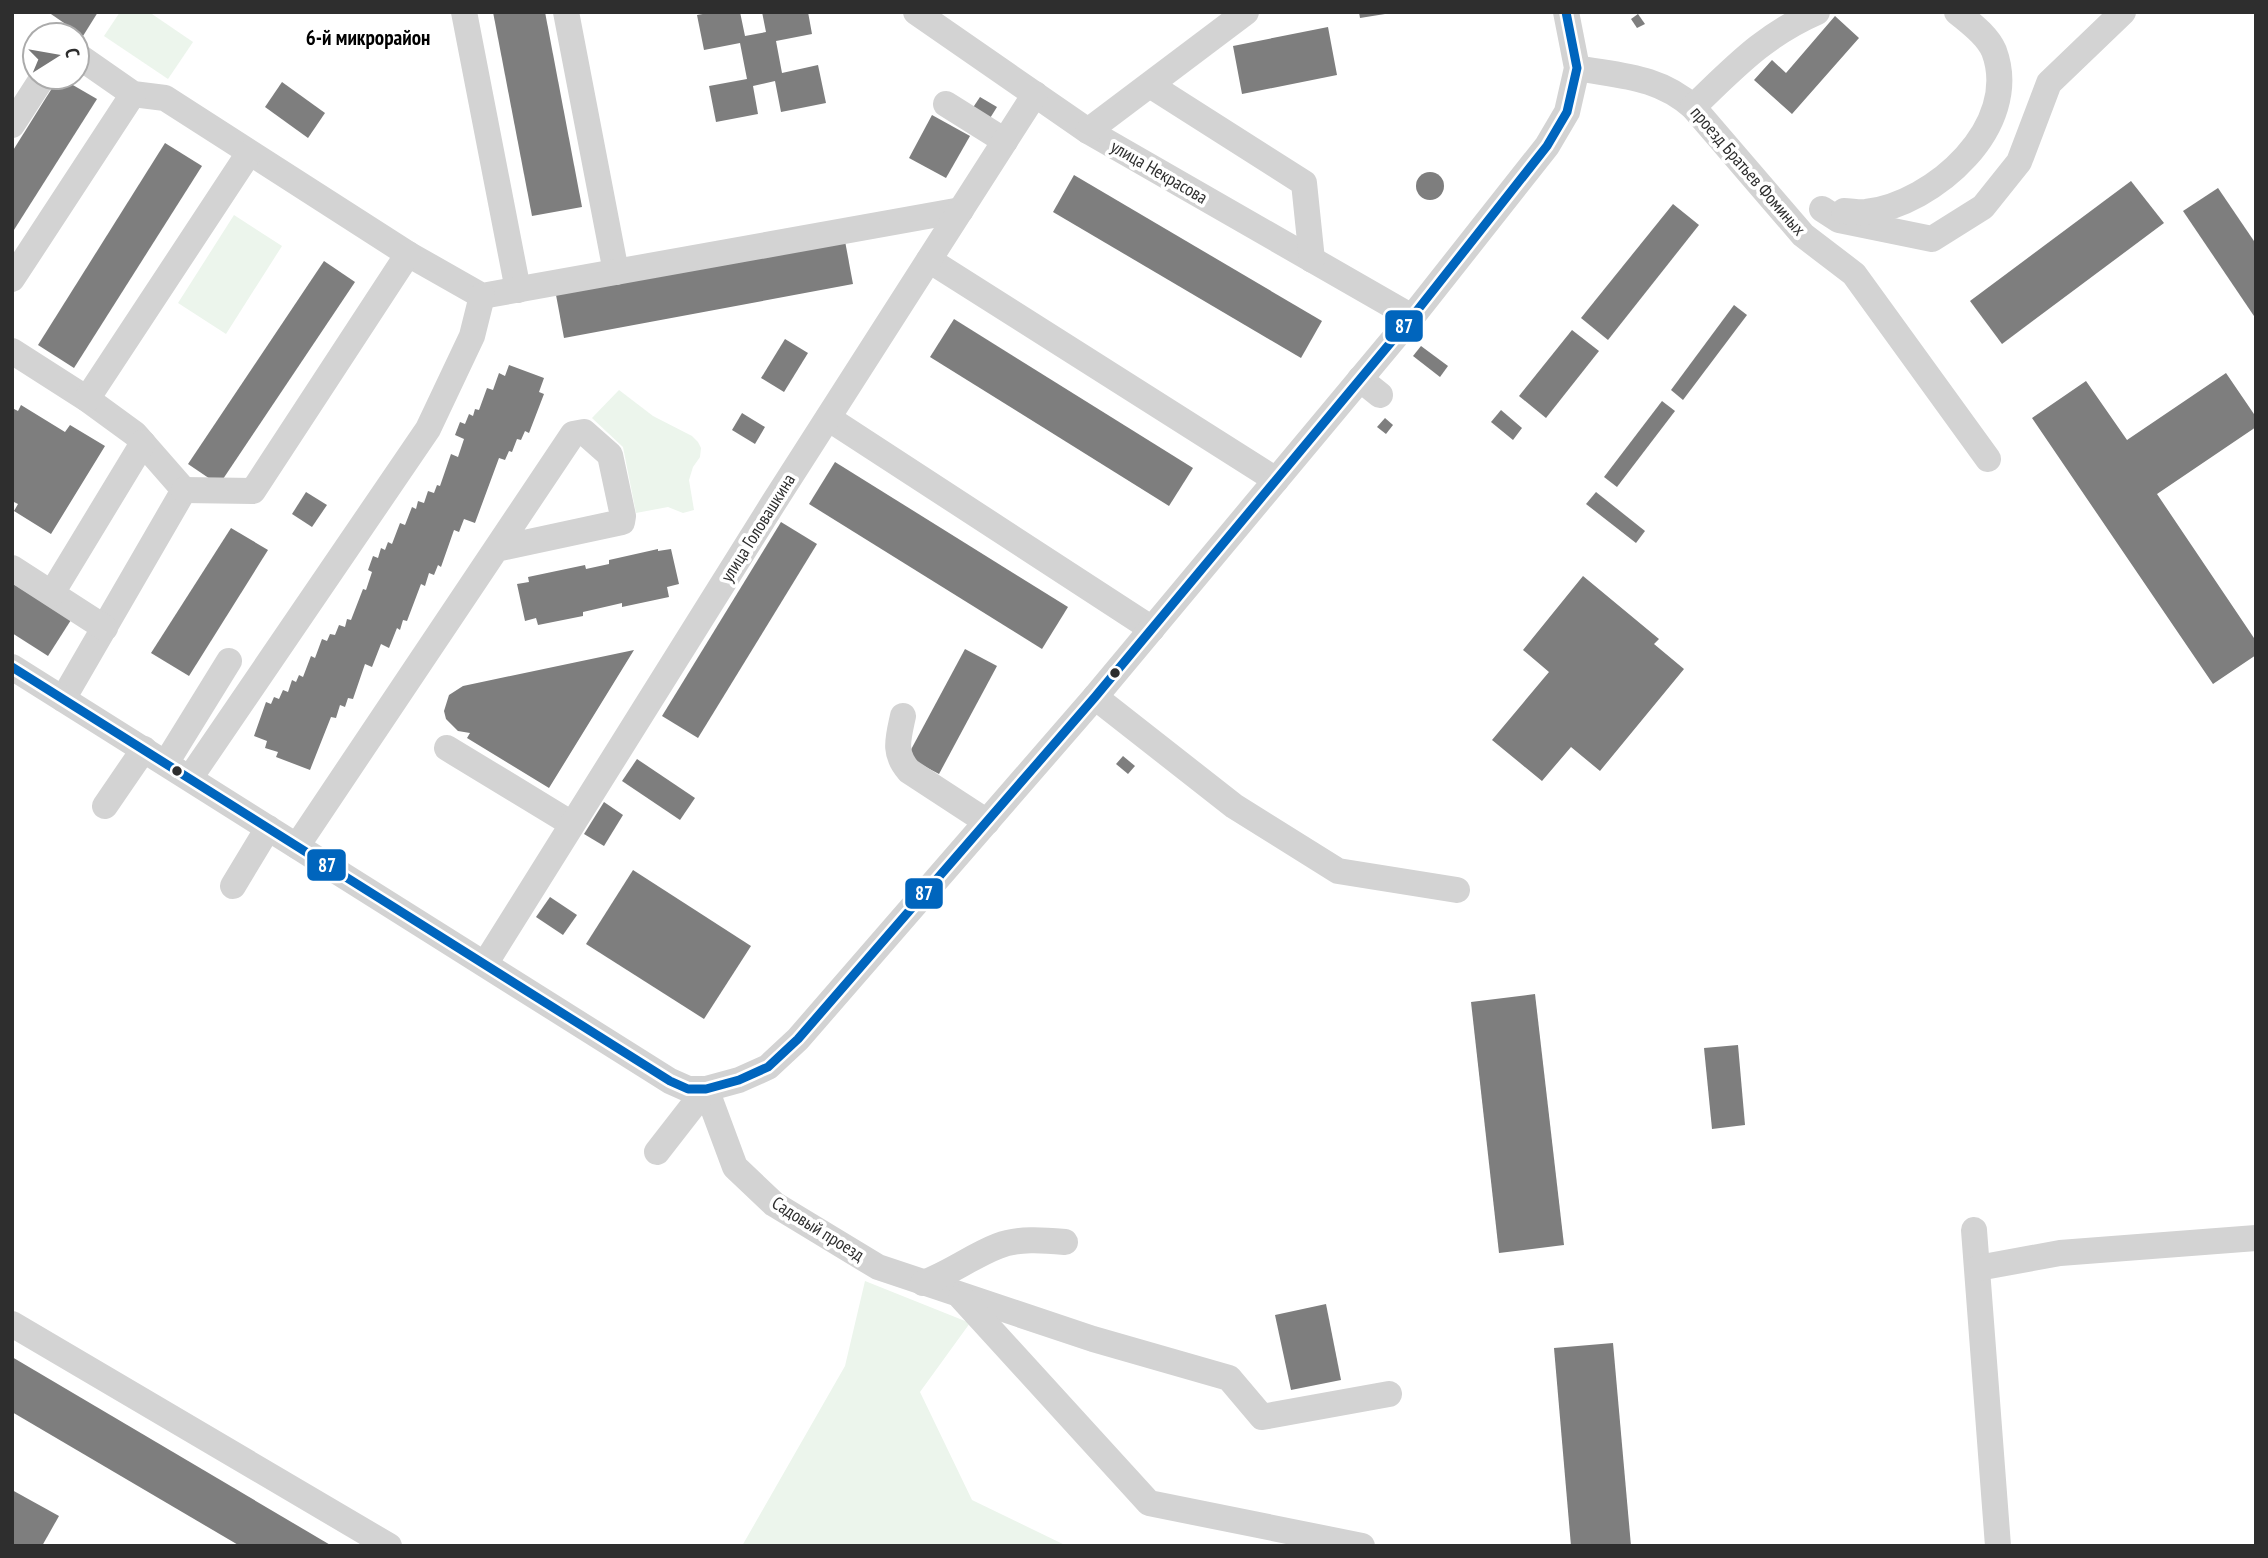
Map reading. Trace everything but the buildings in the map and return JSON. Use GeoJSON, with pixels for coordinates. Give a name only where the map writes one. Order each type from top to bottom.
{"type":"FeatureCollection","features":[{"type":"Feature","properties":{"kind":"street"},"geometry":{"type":"LineString","coordinates":[[464,12],[518,290]]}},
{"type":"Feature","properties":{"kind":"street"},"geometry":{"type":"LineString","coordinates":[[566,12],[616,272]]}},
{"type":"Feature","properties":{"kind":"street","name":"улица Некрасова"},"geometry":{"type":"LineString","coordinates":[[916,12],[1088,131],[1412,317]]}},
{"type":"Feature","properties":{"kind":"street"},"geometry":{"type":"LineString","coordinates":[[1088,131],[1246,12]]}},
{"type":"Feature","properties":{"kind":"street"},"geometry":{"type":"LineString","coordinates":[[12,667],[670,1081],[688,1089],[706,1088],[739,1080],[768,1067],[798,1040],[1096,697],[1412,317],[1547,146],[1567,113],[1577,68],[1566,12]]}},
{"type":"Feature","properties":{"kind":"street"},"geometry":{"type":"LineString","coordinates":[[1693,107],[1754,48],[1789,24],[1817,12]]}},
{"type":"Feature","properties":{"kind":"street"},"geometry":{"type":"LineString","coordinates":[[1773,200],[1822,209],[1865,212],[1902,202],[1927,190],[1954,169],[1986,132],[1996,106],[1999,76],[1993,50],[1980,33],[1957,12]]}},
{"type":"Feature","properties":{"kind":"street"},"geometry":{"type":"LineString","coordinates":[[1822,209],[1839,220],[1932,239],[1983,207],[2019,162],[2049,83],[2123,12]]}},
{"type":"Feature","properties":{"kind":"street"},"geometry":{"type":"LineString","coordinates":[[91,64],[133,94],[165,98],[408,254],[482,296],[961,210]]}},
{"type":"Feature","properties":{"kind":"street","name":"проезд Братьев Фоминых"},"geometry":{"type":"LineString","coordinates":[[1577,68],[1658,83],[1677,93],[1693,107],[1803,235],[1854,274],[1988,459]]}},
{"type":"Feature","properties":{"kind":"street"},"geometry":{"type":"LineString","coordinates":[[1150,85],[1304,183],[1312,260]]}},
{"type":"Feature","properties":{"kind":"street"},"geometry":{"type":"LineString","coordinates":[[12,125],[34,91]]}},
{"type":"Feature","properties":{"kind":"street"},"geometry":{"type":"LineString","coordinates":[[12,279],[133,94]]}},
{"type":"Feature","properties":{"kind":"street","name":"улица Головашкина"},"geometry":{"type":"LineString","coordinates":[[485,964],[522,918],[572,824],[1035,94]]}},
{"type":"Feature","properties":{"kind":"street"},"geometry":{"type":"LineString","coordinates":[[946,104],[1005,141]]}},
{"type":"Feature","properties":{"kind":"street"},"geometry":{"type":"LineString","coordinates":[[87,399],[249,153]]}},
{"type":"Feature","properties":{"kind":"street"},"geometry":{"type":"LineString","coordinates":[[12,351],[87,399],[135,434],[184,490],[253,491],[408,254]]}},
{"type":"Feature","properties":{"kind":"street"},"geometry":{"type":"LineString","coordinates":[[929,260],[1276,480]]}},
{"type":"Feature","properties":{"kind":"street"},"geometry":{"type":"LineString","coordinates":[[190,778],[428,429],[472,336],[482,296]]}},
{"type":"Feature","properties":{"kind":"street"},"geometry":{"type":"LineString","coordinates":[[1360,379],[1380,395]]}},
{"type":"Feature","properties":{"kind":"street"},"geometry":{"type":"LineString","coordinates":[[828,418],[1152,629]]}},
{"type":"Feature","properties":{"kind":"street"},"geometry":{"type":"LineString","coordinates":[[297,846],[573,434],[584,432],[605,449],[613,463],[622,522],[496,549]]}},
{"type":"Feature","properties":{"kind":"street"},"geometry":{"type":"LineString","coordinates":[[52,593],[143,443]]}},
{"type":"Feature","properties":{"kind":"street"},"geometry":{"type":"LineString","coordinates":[[63,699],[184,490]]}},
{"type":"Feature","properties":{"kind":"street"},"geometry":{"type":"LineString","coordinates":[[12,568],[105,628]]}},
{"type":"Feature","properties":{"kind":"street"},"geometry":{"type":"LineString","coordinates":[[105,806],[155,756],[229,661]]}},
{"type":"Feature","properties":{"kind":"street"},"geometry":{"type":"LineString","coordinates":[[1096,697],[1234,806],[1338,871],[1457,890]]}},
{"type":"Feature","properties":{"kind":"street"},"geometry":{"type":"LineString","coordinates":[[902,716],[898,739],[899,760],[909,771],[987,822]]}},
{"type":"Feature","properties":{"kind":"street"},"geometry":{"type":"LineString","coordinates":[[447,748],[572,824]]}},
{"type":"Feature","properties":{"kind":"street"},"geometry":{"type":"LineString","coordinates":[[233,886],[268,828]]}},
{"type":"Feature","properties":{"kind":"street"},"geometry":{"type":"LineString","coordinates":[[657,1152],[706,1088]]}},
{"type":"Feature","properties":{"kind":"street","name":"Садовый проезд"},"geometry":{"type":"LineString","coordinates":[[706,1088],[734,1167],[774,1205],[878,1267],[1125,1348],[1229,1378],[1262,1417],[1389,1394]]}},
{"type":"Feature","properties":{"kind":"street"},"geometry":{"type":"LineString","coordinates":[[1974,1230],[1998,1546]]}},
{"type":"Feature","properties":{"kind":"street"},"geometry":{"type":"LineString","coordinates":[[1978,1268],[2060,1253],[2256,1238]]}},
{"type":"Feature","properties":{"kind":"street"},"geometry":{"type":"LineString","coordinates":[[923,1283],[999,1245],[1038,1240],[1065,1242]]}},
{"type":"Feature","properties":{"kind":"street"},"geometry":{"type":"LineString","coordinates":[[958,1294],[1149,1503],[1362,1546]]}},
{"type":"Feature","properties":{"kind":"street"},"geometry":{"type":"LineString","coordinates":[[12,1324],[389,1546]]}},
{"type":"Feature","properties":{"kind":"shaded area"},"geometry":{"type":"Polygon","coordinates":[[[120,12],[149,12],[193,42],[168,79],[104,36],[120,12]]]}},
{"type":"Feature","properties":{"kind":"shaded area"},"geometry":{"type":"Polygon","coordinates":[[[234,215],[282,246],[226,334],[178,303],[234,215]]]}},
{"type":"Feature","properties":{"kind":"shaded area"},"geometry":{"type":"Polygon","coordinates":[[[619,390],[653,416],[692,436],[698,442],[701,448],[700,457],[689,480],[694,510],[683,513],[668,507],[636,513],[623,447],[592,418],[619,390]]]}},
{"type":"Feature","properties":{"kind":"shaded area"},"geometry":{"type":"Polygon","coordinates":[[[865,1281],[970,1323],[920,1392],[972,1500],[1067,1546],[742,1546],[845,1366],[865,1281]]]}},
{"type":"Feature","properties":{"kind":"transit line","name":"87"},"geometry":{"type":"LineString","coordinates":[[12,667],[670,1081],[688,1089],[706,1089],[739,1080],[768,1067],[798,1039],[1095,697],[1412,317],[1547,146],[1567,112],[1577,68],[1566,12]]}},
{"type":"Feature","properties":{"kind":"district","name":"6-й микрорайон"},"geometry":{"type":"Point","coordinates":[368,38]}}]}
